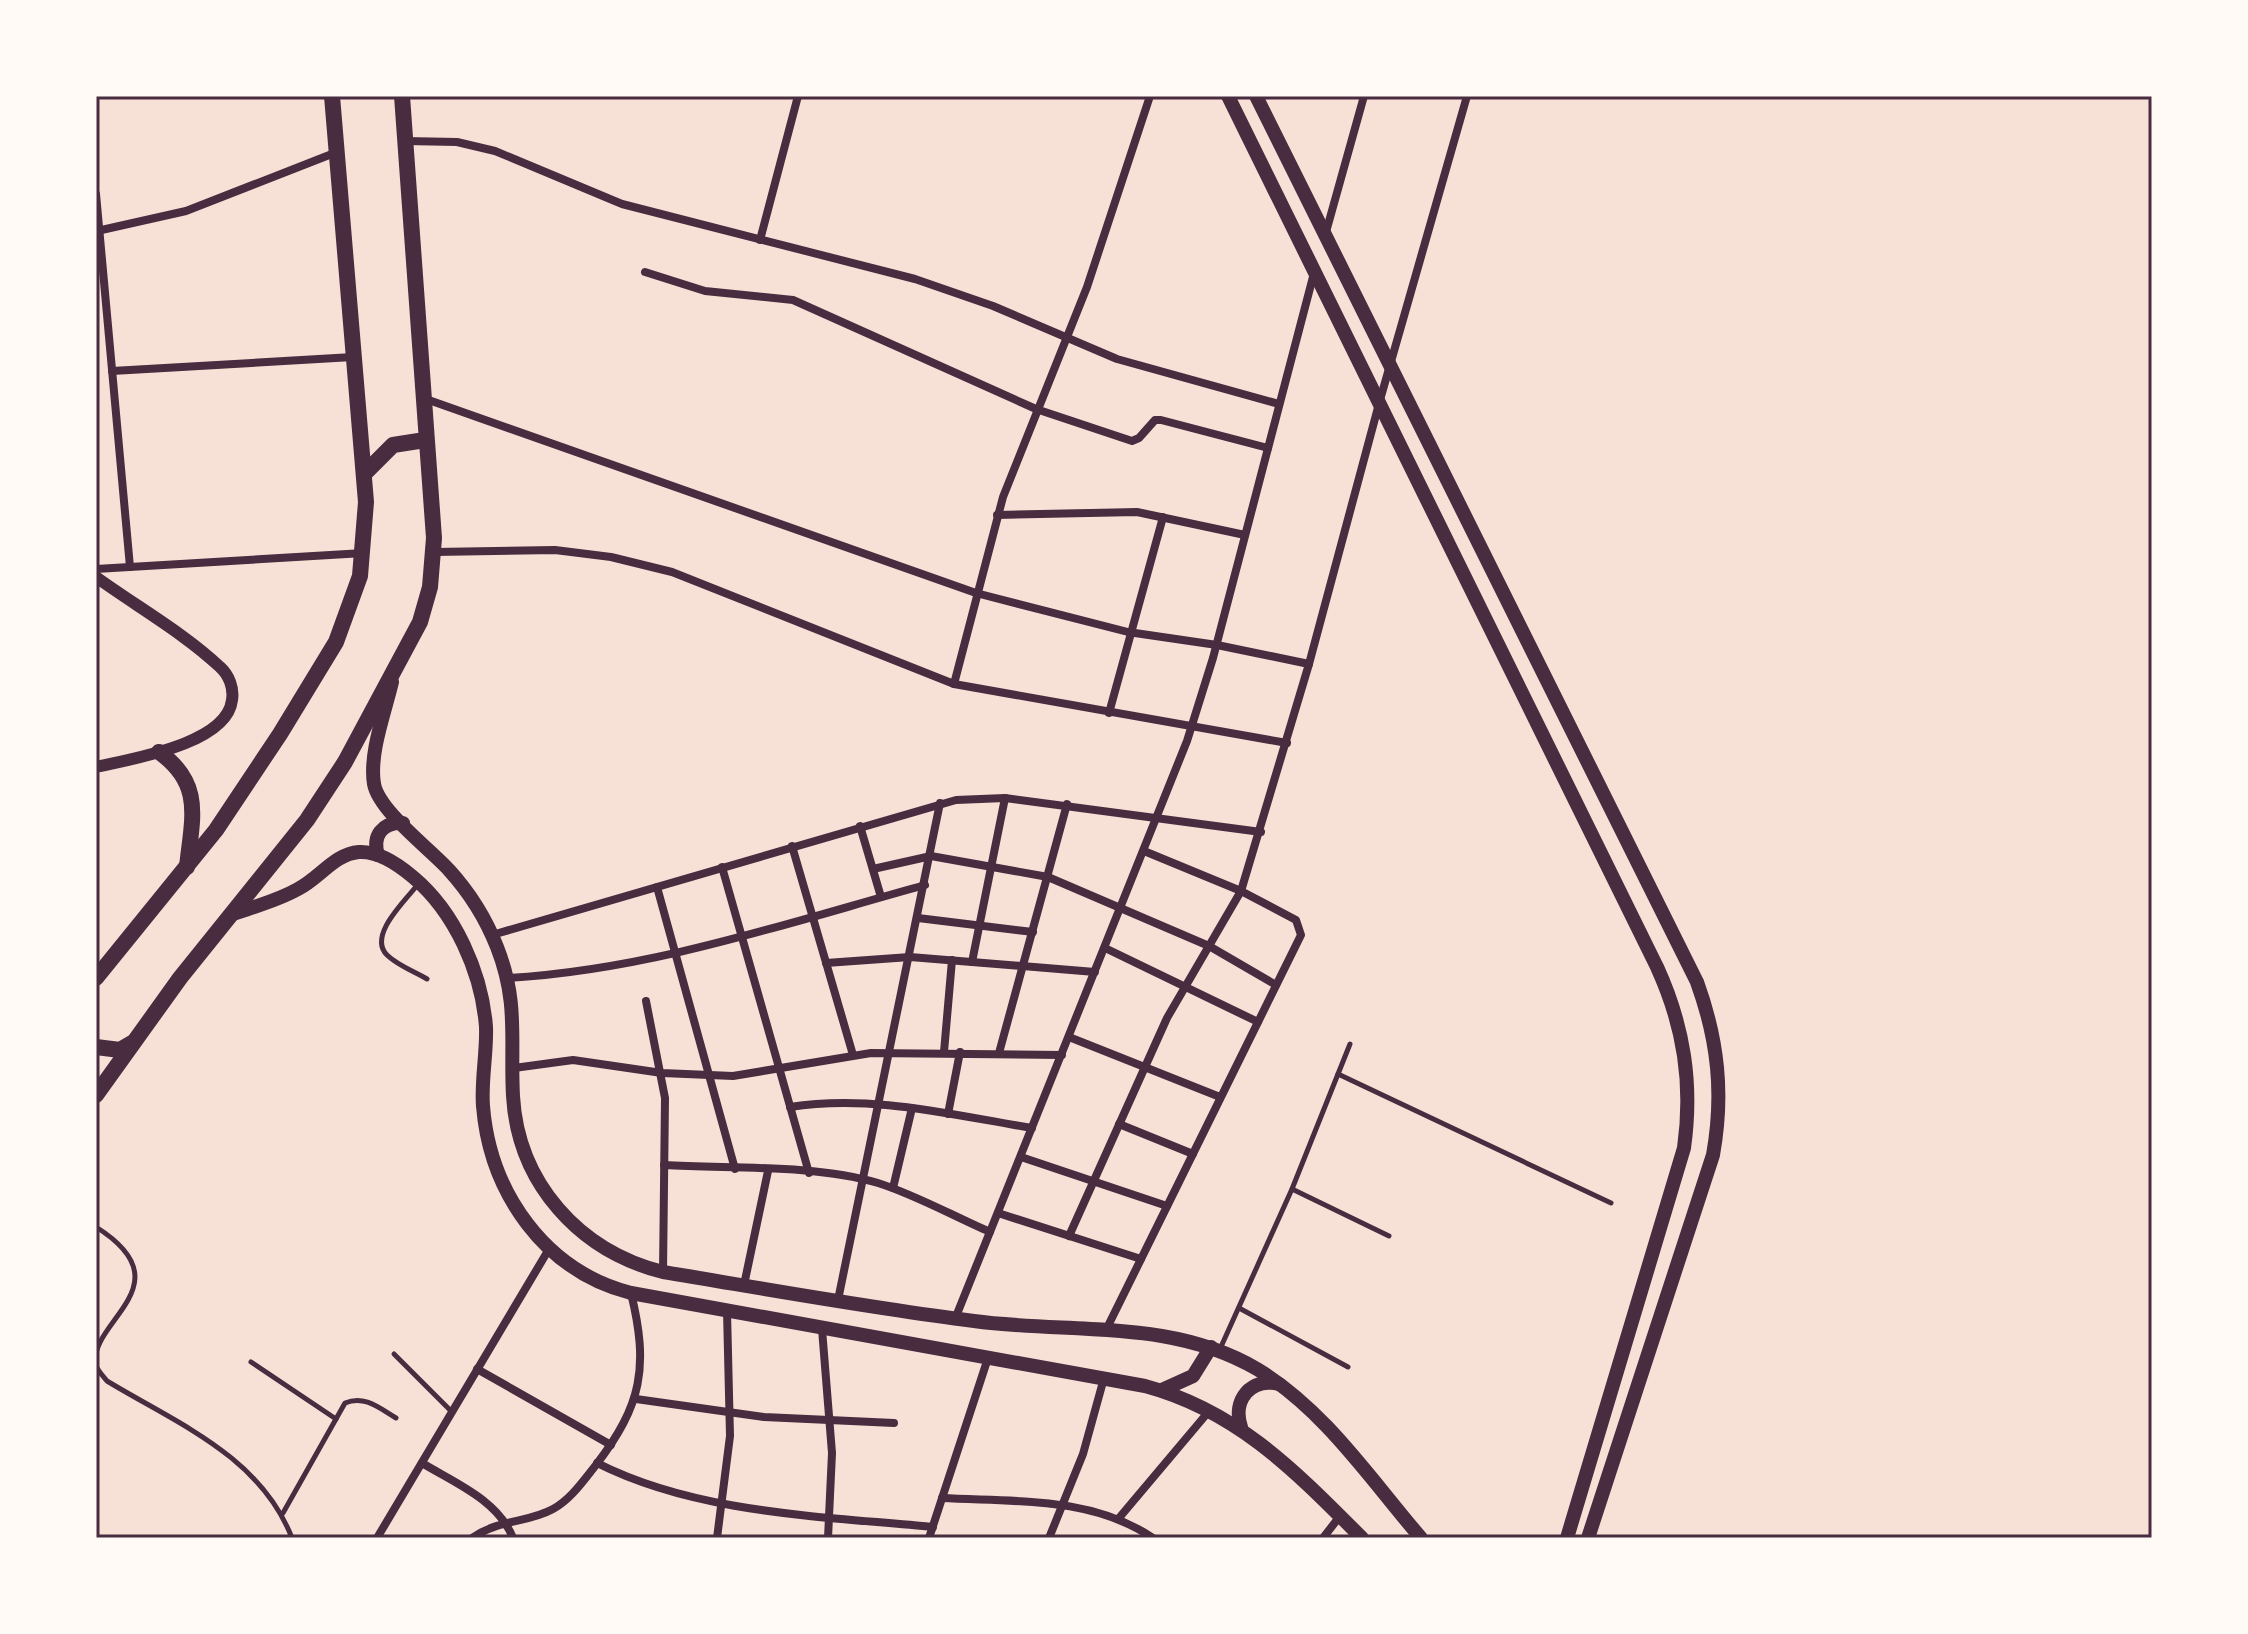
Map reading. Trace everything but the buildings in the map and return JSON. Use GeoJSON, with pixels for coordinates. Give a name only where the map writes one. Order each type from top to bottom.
{"type":"FeatureCollection","features":[{"type":"Feature","properties":{"kind":"highway"},"geometry":{"type":"LineString","coordinates":[[96,978],[187,868],[323,666],[354,599],[365,553],[364,474],[332,96]]}},
{"type":"Feature","properties":{"kind":"highway"},"geometry":{"type":"LineString","coordinates":[[96,1095],[230,915],[315,809],[393,677],[424,610],[434,552],[402,96]]}},
{"type":"Feature","properties":{"kind":"highway"},"geometry":{"type":"LineString","coordinates":[[364,474],[393,445],[425,440]]}},
{"type":"Feature","properties":{"kind":"highway"},"geometry":{"type":"LineString","coordinates":[[159,752],[174,763],[191,792],[193,809],[187,868]]}},
{"type":"Feature","properties":{"kind":"highway"},"geometry":{"type":"LineString","coordinates":[[96,1047],[120,1050],[132,1043]]}},
{"type":"Feature","properties":{"kind":"main road"},"geometry":{"type":"LineString","coordinates":[[1228,96],[1657,967],[1683,1042],[1689,1095],[1684,1148],[1567,1538]]}},
{"type":"Feature","properties":{"kind":"main road"},"geometry":{"type":"LineString","coordinates":[[1256,96],[1697,982],[1715,1038],[1720,1096],[1713,1155],[1588,1538]]}},
{"type":"Feature","properties":{"kind":"main road"},"geometry":{"type":"LineString","coordinates":[[393,677],[377,751],[374,783],[378,795],[450,870],[492,935],[507,978],[514,1014],[513,1095],[519,1133],[532,1170],[545,1192],[561,1213],[594,1243],[627,1261],[663,1272],[955,1319],[1169,1335],[1216,1349],[1280,1384],[1310,1410],[1421,1538]]}},
{"type":"Feature","properties":{"kind":"main road"},"geometry":{"type":"LineString","coordinates":[[378,855],[375,842],[380,831],[390,823],[403,823]]}},
{"type":"Feature","properties":{"kind":"main road"},"geometry":{"type":"LineString","coordinates":[[230,915],[295,891],[312,882],[338,859],[365,852],[378,855],[420,883],[451,921],[479,988],[486,1028],[483,1105],[499,1173],[520,1213],[549,1249],[586,1278],[631,1293],[1162,1390],[1211,1410],[1241,1427],[1279,1456],[1362,1538]]}},
{"type":"Feature","properties":{"kind":"main road"},"geometry":{"type":"LineString","coordinates":[[1162,1390],[1193,1376],[1216,1349]]}},
{"type":"Feature","properties":{"kind":"main road"},"geometry":{"type":"LineString","coordinates":[[1241,1427],[1238,1407],[1248,1390],[1266,1382],[1280,1384]]}},
{"type":"Feature","properties":{"kind":"street"},"geometry":{"type":"LineString","coordinates":[[760,240],[798,96]]}},
{"type":"Feature","properties":{"kind":"street"},"geometry":{"type":"LineString","coordinates":[[954,684],[997,515],[1102,244],[1150,96]]}},
{"type":"Feature","properties":{"kind":"street"},"geometry":{"type":"LineString","coordinates":[[1326,232],[1364,96]]}},
{"type":"Feature","properties":{"kind":"street"},"geometry":{"type":"LineString","coordinates":[[1069,1236],[1144,1067],[1184,986],[1241,891],[1287,743],[1390,362],[1467,96]]}},
{"type":"Feature","properties":{"kind":"street"},"geometry":{"type":"LineString","coordinates":[[405,141],[444,141],[483,148],[622,204],[925,282],[993,306],[1066,340],[1150,369],[1279,404]]}},
{"type":"Feature","properties":{"kind":"street"},"geometry":{"type":"LineString","coordinates":[[98,231],[186,211],[337,152]]}},
{"type":"Feature","properties":{"kind":"street"},"geometry":{"type":"LineString","coordinates":[[96,194],[130,567]]}},
{"type":"Feature","properties":{"kind":"street"},"geometry":{"type":"LineString","coordinates":[[955,1319],[1192,726],[1217,645],[1315,269]]}},
{"type":"Feature","properties":{"kind":"street"},"geometry":{"type":"LineString","coordinates":[[645,272],[705,291],[793,300],[1036,409],[1132,441],[1139,438],[1155,420],[1161,420],[1268,448]]}},
{"type":"Feature","properties":{"kind":"street"},"geometry":{"type":"LineString","coordinates":[[112,371],[353,357]]}},
{"type":"Feature","properties":{"kind":"street"},"geometry":{"type":"LineString","coordinates":[[422,397],[976,593],[1128,632],[1217,645],[1309,664]]}},
{"type":"Feature","properties":{"kind":"street"},"geometry":{"type":"LineString","coordinates":[[997,515],[1105,511],[1163,517],[1245,535]]}},
{"type":"Feature","properties":{"kind":"street"},"geometry":{"type":"LineString","coordinates":[[1109,713],[1128,632],[1163,517]]}},
{"type":"Feature","properties":{"kind":"street"},"geometry":{"type":"LineString","coordinates":[[434,552],[555,550],[611,557],[672,572],[954,684],[1287,743]]}},
{"type":"Feature","properties":{"kind":"street"},"geometry":{"type":"LineString","coordinates":[[96,569],[365,553]]}},
{"type":"Feature","properties":{"kind":"street"},"geometry":{"type":"LineString","coordinates":[[96,577],[221,668],[230,681],[231,706],[214,728],[159,752],[96,767]]}},
{"type":"Feature","properties":{"kind":"street"},"geometry":{"type":"LineString","coordinates":[[492,935],[940,803],[1005,798],[1261,832]]}},
{"type":"Feature","properties":{"kind":"street"},"geometry":{"type":"LineString","coordinates":[[972,962],[1005,798]]}},
{"type":"Feature","properties":{"kind":"street"},"geometry":{"type":"LineString","coordinates":[[838,1300],[940,803]]}},
{"type":"Feature","properties":{"kind":"street"},"geometry":{"type":"LineString","coordinates":[[999,1053],[1067,804]]}},
{"type":"Feature","properties":{"kind":"street"},"geometry":{"type":"LineString","coordinates":[[860,826],[881,897]]}},
{"type":"Feature","properties":{"kind":"street"},"geometry":{"type":"LineString","coordinates":[[792,846],[853,1055]]}},
{"type":"Feature","properties":{"kind":"street"},"geometry":{"type":"LineString","coordinates":[[1106,1330],[1299,939],[1301,927],[1296,920],[1241,891],[1144,851]]}},
{"type":"Feature","properties":{"kind":"street"},"geometry":{"type":"LineString","coordinates":[[873,869],[931,856],[1048,877],[1122,906],[1209,946],[1276,985]]}},
{"type":"Feature","properties":{"kind":"street"},"geometry":{"type":"LineString","coordinates":[[722,867],[809,1173]]}},
{"type":"Feature","properties":{"kind":"street"},"geometry":{"type":"LineString","coordinates":[[507,978],[599,970],[675,953],[925,885]]}},
{"type":"Feature","properties":{"kind":"street"},"geometry":{"type":"LineString","coordinates":[[657,887],[735,1169]]}},
{"type":"Feature","properties":{"kind":"street"},"geometry":{"type":"LineString","coordinates":[[918,918],[1033,932]]}},
{"type":"Feature","properties":{"kind":"street"},"geometry":{"type":"LineString","coordinates":[[1105,948],[1258,1022]]}},
{"type":"Feature","properties":{"kind":"street"},"geometry":{"type":"LineString","coordinates":[[826,963],[910,957],[1095,972]]}},
{"type":"Feature","properties":{"kind":"street"},"geometry":{"type":"LineString","coordinates":[[944,1052],[952,960]]}},
{"type":"Feature","properties":{"kind":"street"},"geometry":{"type":"LineString","coordinates":[[646,1001],[662,1073],[666,1123],[663,1272]]}},
{"type":"Feature","properties":{"kind":"street"},"geometry":{"type":"LineString","coordinates":[[1069,1037],[1220,1097]]}},
{"type":"Feature","properties":{"kind":"street"},"geometry":{"type":"LineString","coordinates":[[514,1068],[573,1060],[662,1073],[710,1076],[780,1071],[853,1055],[890,1052],[1062,1055]]}},
{"type":"Feature","properties":{"kind":"street"},"geometry":{"type":"LineString","coordinates":[[948,1114],[960,1052]]}},
{"type":"Feature","properties":{"kind":"street"},"geometry":{"type":"LineString","coordinates":[[790,1107],[844,1101],[879,1103],[1032,1128]]}},
{"type":"Feature","properties":{"kind":"street"},"geometry":{"type":"LineString","coordinates":[[893,1188],[912,1108]]}},
{"type":"Feature","properties":{"kind":"street"},"geometry":{"type":"LineString","coordinates":[[1119,1124],[1193,1154]]}},
{"type":"Feature","properties":{"kind":"street"},"geometry":{"type":"LineString","coordinates":[[1021,1157],[1167,1206]]}},
{"type":"Feature","properties":{"kind":"street"},"geometry":{"type":"LineString","coordinates":[[664,1165],[809,1173],[864,1180],[893,1188],[990,1232]]}},
{"type":"Feature","properties":{"kind":"street"},"geometry":{"type":"LineString","coordinates":[[744,1285],[768,1171]]}},
{"type":"Feature","properties":{"kind":"street"},"geometry":{"type":"LineString","coordinates":[[998,1213],[1141,1259]]}},
{"type":"Feature","properties":{"kind":"street"},"geometry":{"type":"LineString","coordinates":[[377,1538],[549,1249]]}},
{"type":"Feature","properties":{"kind":"street"},"geometry":{"type":"LineString","coordinates":[[472,1538],[505,1521],[552,1510],[577,1489],[611,1445],[636,1399],[641,1349],[631,1293]]}},
{"type":"Feature","properties":{"kind":"street"},"geometry":{"type":"LineString","coordinates":[[717,1538],[731,1413],[727,1311]]}},
{"type":"Feature","properties":{"kind":"street"},"geometry":{"type":"LineString","coordinates":[[822,1329],[832,1422],[828,1538]]}},
{"type":"Feature","properties":{"kind":"street"},"geometry":{"type":"LineString","coordinates":[[929,1538],[988,1358]]}},
{"type":"Feature","properties":{"kind":"street"},"geometry":{"type":"LineString","coordinates":[[477,1369],[611,1445]]}},
{"type":"Feature","properties":{"kind":"street"},"geometry":{"type":"LineString","coordinates":[[1049,1538],[1063,1505],[1104,1378]]}},
{"type":"Feature","properties":{"kind":"street"},"geometry":{"type":"LineString","coordinates":[[636,1399],[731,1413],[832,1422],[894,1423]]}},
{"type":"Feature","properties":{"kind":"street"},"geometry":{"type":"LineString","coordinates":[[1119,1518],[1211,1410]]}},
{"type":"Feature","properties":{"kind":"street"},"geometry":{"type":"LineString","coordinates":[[422,1463],[486,1502],[505,1521],[513,1538]]}},
{"type":"Feature","properties":{"kind":"street"},"geometry":{"type":"LineString","coordinates":[[597,1463],[648,1486],[723,1503],[933,1527]]}},
{"type":"Feature","properties":{"kind":"street"},"geometry":{"type":"LineString","coordinates":[[942,1498],[1063,1505],[1119,1518],[1153,1538]]}},
{"type":"Feature","properties":{"kind":"street"},"geometry":{"type":"LineString","coordinates":[[1323,1538],[1340,1516]]}},
{"type":"Feature","properties":{"kind":"lane"},"geometry":{"type":"LineString","coordinates":[[420,883],[384,930],[381,943],[386,955],[427,979]]}},
{"type":"Feature","properties":{"kind":"lane"},"geometry":{"type":"LineString","coordinates":[[1216,1349],[1239,1308],[1292,1189],[1350,1044]]}},
{"type":"Feature","properties":{"kind":"lane"},"geometry":{"type":"LineString","coordinates":[[1338,1074],[1611,1203]]}},
{"type":"Feature","properties":{"kind":"lane"},"geometry":{"type":"LineString","coordinates":[[1292,1189],[1389,1236]]}},
{"type":"Feature","properties":{"kind":"lane"},"geometry":{"type":"LineString","coordinates":[[96,1227],[118,1241],[133,1267],[131,1298],[97,1350],[96,1366],[107,1381],[240,1461],[264,1485],[283,1514],[292,1538]]}},
{"type":"Feature","properties":{"kind":"lane"},"geometry":{"type":"LineString","coordinates":[[1239,1308],[1348,1367]]}},
{"type":"Feature","properties":{"kind":"lane"},"geometry":{"type":"LineString","coordinates":[[394,1354],[452,1412]]}},
{"type":"Feature","properties":{"kind":"lane"},"geometry":{"type":"LineString","coordinates":[[251,1362],[336,1419]]}},
{"type":"Feature","properties":{"kind":"lane"},"geometry":{"type":"LineString","coordinates":[[283,1514],[345,1403],[355,1399],[366,1401],[396,1418]]}}]}
